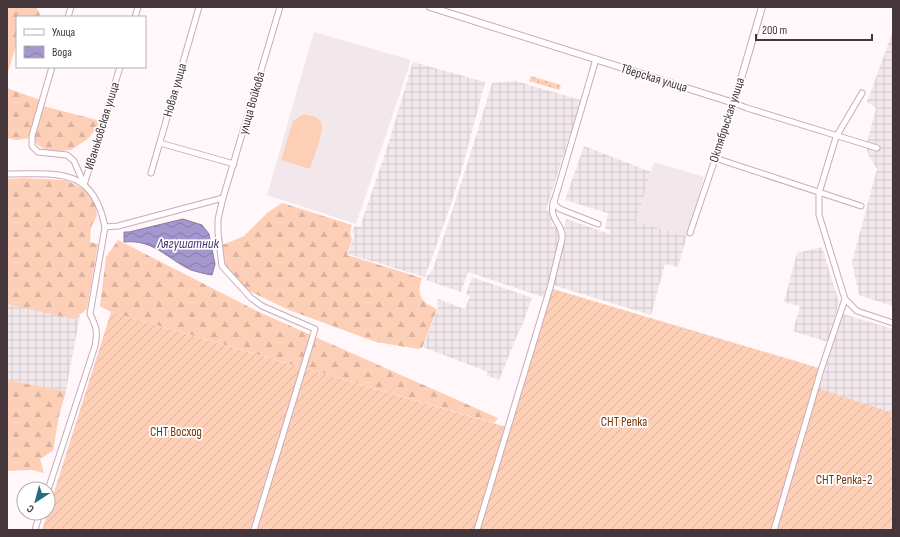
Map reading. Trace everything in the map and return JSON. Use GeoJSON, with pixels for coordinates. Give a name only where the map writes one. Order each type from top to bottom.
{"type":"FeatureCollection","features":[{"type":"Feature","properties":{"kind":"main road","name":"Тверская улица"},"geometry":{"type":"LineString","coordinates":[[430,7],[734,103]]}},
{"type":"Feature","properties":{"kind":"main road","name":"Октябрьская улица"},"geometry":{"type":"LineString","coordinates":[[734,103],[762,7]]}},
{"type":"Feature","properties":{"kind":"street","name":"Новая улица"},"geometry":{"type":"LineString","coordinates":[[151,173],[199,7]]}},
{"type":"Feature","properties":{"kind":"street","name":"улица Войкова"},"geometry":{"type":"LineString","coordinates":[[254,530],[314,329],[262,306],[251,298],[222,266],[218,220],[223,198],[280,7]]}},
{"type":"Feature","properties":{"kind":"street"},"geometry":{"type":"LineString","coordinates":[[477,530],[550,288],[563,232],[555,220],[552,206],[596,60]]}},
{"type":"Feature","properties":{"kind":"street"},"geometry":{"type":"LineString","coordinates":[[52,68],[32,136],[32,146],[38,152],[67,155],[74,161],[84,185]]}},
{"type":"Feature","properties":{"kind":"street","name":"Иваньковская улица"},"geometry":{"type":"LineString","coordinates":[[84,185],[120,68]]}},
{"type":"Feature","properties":{"kind":"street"},"geometry":{"type":"LineString","coordinates":[[862,93],[836,137],[819,193],[819,215],[845,299],[857,311],[893,324]]}},
{"type":"Feature","properties":{"kind":"street","name":"Тверская улица"},"geometry":{"type":"LineString","coordinates":[[734,103],[836,137],[877,148]]}},
{"type":"Feature","properties":{"kind":"street","name":"Октябрьская улица"},"geometry":{"type":"LineString","coordinates":[[690,232],[734,103]]}},
{"type":"Feature","properties":{"kind":"street"},"geometry":{"type":"LineString","coordinates":[[160,143],[234,164]]}},
{"type":"Feature","properties":{"kind":"street"},"geometry":{"type":"LineString","coordinates":[[715,158],[860,206]]}},
{"type":"Feature","properties":{"kind":"street"},"geometry":{"type":"LineString","coordinates":[[7,174],[57,174],[73,178],[84,185],[93,194],[102,213],[105,227],[90,314],[96,326],[97,337],[51,481]]}},
{"type":"Feature","properties":{"kind":"street"},"geometry":{"type":"LineString","coordinates":[[105,227],[118,226],[223,198]]}},
{"type":"Feature","properties":{"kind":"street"},"geometry":{"type":"LineString","coordinates":[[554,200],[555,204],[560,209],[598,224]]}},
{"type":"Feature","properties":{"kind":"street"},"geometry":{"type":"LineString","coordinates":[[774,530],[821,370],[845,299]]}},
{"type":"Feature","properties":{"kind":"shaded area"},"geometry":{"type":"Polygon","coordinates":[[[893,31],[893,306],[859,295],[852,262],[877,169],[869,156],[866,147],[876,108],[867,102],[893,31]]]}},
{"type":"Feature","properties":{"kind":"shaded area"},"geometry":{"type":"Polygon","coordinates":[[[314,32],[411,60],[356,224],[267,195],[314,32]]]}},
{"type":"Feature","properties":{"kind":"shaded area"},"geometry":{"type":"Polygon","coordinates":[[[413,62],[485,82],[462,169],[425,277],[348,254],[354,236],[352,232],[354,226],[361,227],[413,62]]]}},
{"type":"Feature","properties":{"kind":"shaded area"},"geometry":{"type":"Polygon","coordinates":[[[515,81],[581,100],[546,210],[551,213],[552,226],[558,229],[561,236],[549,283],[543,297],[468,272],[461,292],[426,280],[427,276],[433,269],[492,83],[515,81]]]}},
{"type":"Feature","properties":{"kind":"shaded area"},"geometry":{"type":"Polygon","coordinates":[[[584,146],[651,172],[636,222],[687,236],[678,267],[665,264],[651,315],[553,285],[566,230],[564,229],[566,219],[610,234],[611,231],[605,228],[608,213],[565,200],[584,146]]]}},
{"type":"Feature","properties":{"kind":"shaded area"},"geometry":{"type":"Polygon","coordinates":[[[654,162],[704,177],[687,236],[636,222],[654,162]]]}},
{"type":"Feature","properties":{"kind":"shaded area"},"geometry":{"type":"Polygon","coordinates":[[[822,247],[839,303],[828,342],[793,331],[800,306],[784,302],[797,253],[822,247]]]}},
{"type":"Feature","properties":{"kind":"shaded area"},"geometry":{"type":"Polygon","coordinates":[[[472,277],[532,298],[499,380],[486,375],[488,372],[423,347],[438,308],[438,299],[465,309],[470,296],[466,294],[472,277]]]}},
{"type":"Feature","properties":{"kind":"shaded area"},"geometry":{"type":"Polygon","coordinates":[[[7,302],[80,315],[66,391],[7,380],[7,302]]]}},
{"type":"Feature","properties":{"kind":"shaded area"},"geometry":{"type":"Polygon","coordinates":[[[843,314],[893,329],[893,413],[819,389],[843,314]]]}},
{"type":"Feature","properties":{"kind":"green space"},"geometry":{"type":"Polygon","coordinates":[[[7,7],[36,7],[40,14],[39,16],[16,16],[16,46],[7,75],[7,7]]]}},
{"type":"Feature","properties":{"kind":"green space"},"geometry":{"type":"Polygon","coordinates":[[[531,76],[561,85],[559,90],[529,81],[531,76]]]}},
{"type":"Feature","properties":{"kind":"green space"},"geometry":{"type":"Polygon","coordinates":[[[7,88],[40,100],[43,106],[101,121],[89,138],[71,150],[49,152],[30,138],[17,140],[7,138],[7,88]]]}},
{"type":"Feature","properties":{"kind":"green space"},"geometry":{"type":"Polygon","coordinates":[[[304,114],[318,118],[322,126],[320,138],[310,169],[281,160],[293,121],[304,114]]]}},
{"type":"Feature","properties":{"kind":"green space"},"geometry":{"type":"Polygon","coordinates":[[[23,178],[66,180],[87,191],[95,203],[97,216],[91,227],[90,242],[98,244],[87,309],[73,319],[7,304],[7,179],[23,178]]]}},
{"type":"Feature","properties":{"kind":"green space"},"geometry":{"type":"Polygon","coordinates":[[[282,203],[352,225],[350,233],[352,239],[347,255],[422,278],[420,284],[421,297],[427,304],[437,309],[422,348],[418,349],[376,342],[289,310],[243,288],[229,273],[220,246],[244,236],[267,213],[282,203]]]}},
{"type":"Feature","properties":{"kind":"green space"},"geometry":{"type":"Polygon","coordinates":[[[118,240],[259,312],[498,418],[494,423],[111,312],[100,306],[106,257],[118,240]]]}},
{"type":"Feature","properties":{"kind":"green space"},"geometry":{"type":"Polygon","coordinates":[[[553,289],[819,368],[814,387],[893,413],[893,530],[42,530],[45,521],[56,521],[56,486],[111,312],[510,428],[546,302],[553,289]]]}},
{"type":"Feature","properties":{"kind":"green space"},"geometry":{"type":"Polygon","coordinates":[[[7,380],[66,391],[59,416],[53,451],[40,459],[44,473],[32,470],[7,471],[7,380]]]}},
{"type":"Feature","properties":{"kind":"water","name":"Лягушатник"},"geometry":{"type":"Polygon","coordinates":[[[183,219],[202,225],[209,234],[215,264],[212,275],[204,274],[182,266],[160,251],[144,244],[124,242],[124,232],[183,219]]]}},
{"type":"Feature","properties":{"kind":"park label","name":"СНТ Репка"},"geometry":{"type":"Point","coordinates":[624,422]}},
{"type":"Feature","properties":{"kind":"park label","name":"СНТ Восход"},"geometry":{"type":"Point","coordinates":[176,432]}},
{"type":"Feature","properties":{"kind":"park label","name":"СНТ Репка-2"},"geometry":{"type":"Point","coordinates":[844,480]}}]}
